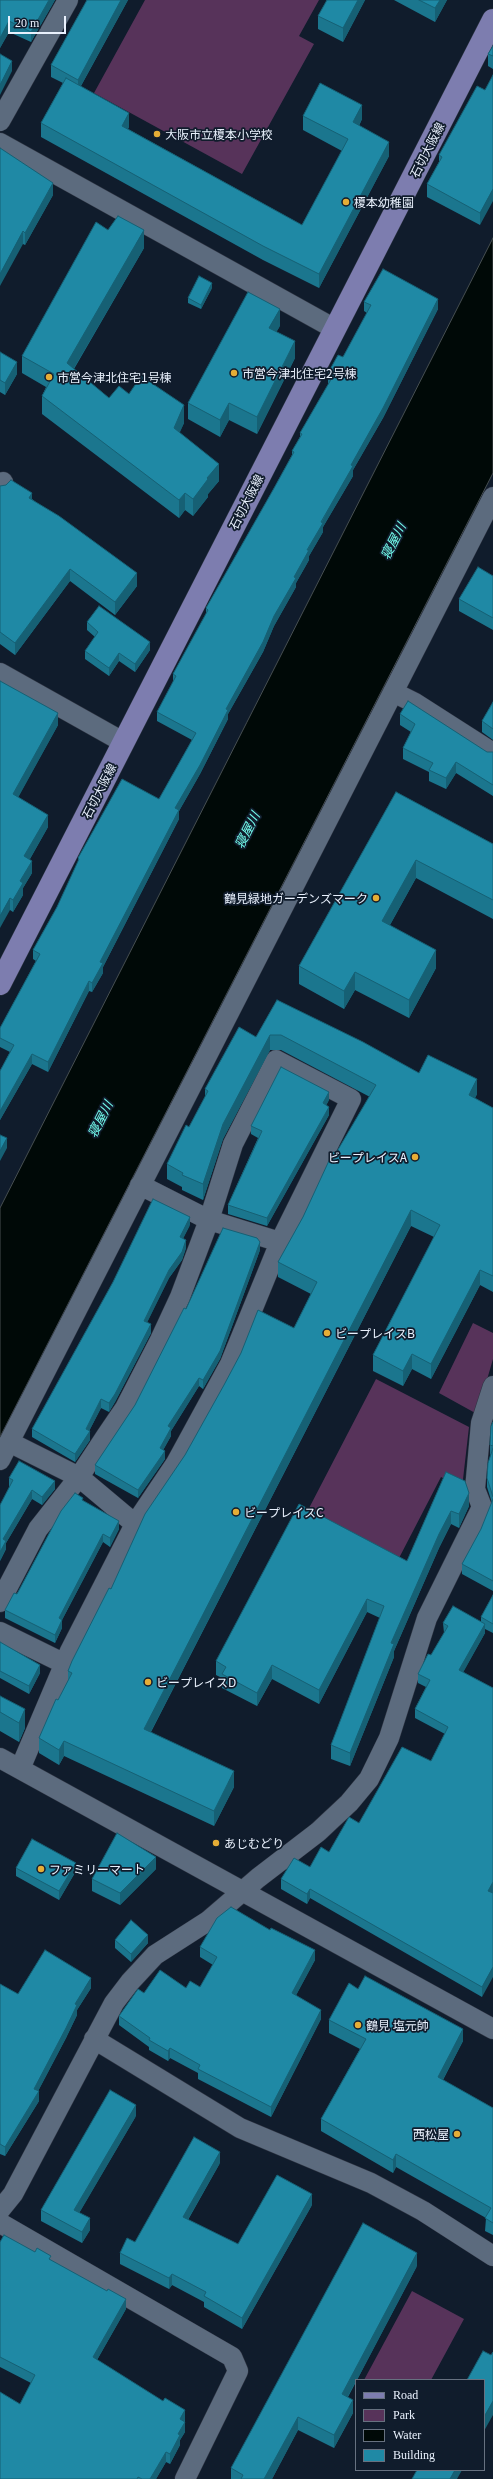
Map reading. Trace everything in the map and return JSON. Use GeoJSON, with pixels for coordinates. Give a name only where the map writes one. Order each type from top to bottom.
{"type":"FeatureCollection","features":[{"type":"Feature","properties":{"kind":"main road","name":"石切大阪線"},"geometry":{"type":"LineString","coordinates":[[0,984],[493,20]]}},
{"type":"Feature","properties":{"kind":"street"},"geometry":{"type":"LineString","coordinates":[[0,121],[68,0]]}},
{"type":"Feature","properties":{"kind":"street"},"geometry":{"type":"LineString","coordinates":[[0,143],[335,329]]}},
{"type":"Feature","properties":{"kind":"street"},"geometry":{"type":"LineString","coordinates":[[0,1460],[493,497]]}},
{"type":"Feature","properties":{"kind":"street"},"geometry":{"type":"LineString","coordinates":[[0,673],[123,742]]}},
{"type":"Feature","properties":{"kind":"street"},"geometry":{"type":"LineString","coordinates":[[393,692],[415,703],[493,753]]}},
{"type":"Feature","properties":{"kind":"street"},"geometry":{"type":"LineString","coordinates":[[0,1602],[38,1529],[79,1477],[125,1408],[160,1340],[180,1297],[208,1220],[233,1144],[276,1060],[351,1099],[280,1242],[230,1364],[176,1463],[135,1524],[65,1664],[20,1769]]}},
{"type":"Feature","properties":{"kind":"street"},"geometry":{"type":"LineString","coordinates":[[140,1185],[208,1220],[280,1242]]}},
{"type":"Feature","properties":{"kind":"street"},"geometry":{"type":"LineString","coordinates":[[0,2210],[13,2194],[94,2039],[114,2004],[155,1955],[208,1921],[258,1878],[318,1832],[349,1804],[369,1779],[389,1738],[426,1618],[488,1507],[475,1489],[482,1423],[493,1386]]}},
{"type":"Feature","properties":{"kind":"street"},"geometry":{"type":"LineString","coordinates":[[9,1442],[79,1477],[135,1524]]}},
{"type":"Feature","properties":{"kind":"street"},"geometry":{"type":"LineString","coordinates":[[0,1632],[65,1664]]}},
{"type":"Feature","properties":{"kind":"street"},"geometry":{"type":"LineString","coordinates":[[0,1758],[493,2029]]}},
{"type":"Feature","properties":{"kind":"street"},"geometry":{"type":"LineString","coordinates":[[94,2039],[240,2128],[371,2183],[423,2211],[493,2256]]}},
{"type":"Feature","properties":{"kind":"street"},"geometry":{"type":"LineString","coordinates":[[0,2223],[232,2357],[238,2371],[185,2479]]}},
{"type":"Feature","properties":{"kind":"green space"},"geometry":{"type":"Polygon","coordinates":[[[145,0],[319,0],[299,36],[314,44],[242,174],[94,93],[145,0]]]}},
{"type":"Feature","properties":{"kind":"green space"},"geometry":{"type":"Polygon","coordinates":[[[473,1323],[493,1333],[493,1359],[477,1414],[439,1393],[473,1323]]]}},
{"type":"Feature","properties":{"kind":"green space"},"geometry":{"type":"Polygon","coordinates":[[[376,1379],[469,1427],[462,1488],[441,1477],[398,1560],[307,1512],[376,1379]]]}},
{"type":"Feature","properties":{"kind":"green space"},"geometry":{"type":"Polygon","coordinates":[[[412,2291],[464,2319],[432,2379],[365,2379],[412,2291]]]}},
{"type":"Feature","properties":{"kind":"water","name":"寝屋川"},"geometry":{"type":"Polygon","coordinates":[[[493,238],[493,473],[0,1437],[0,1208],[493,238]]]}},
{"type":"Feature","properties":{"kind":"building"},"geometry":{"type":"Polygon","coordinates":[[[0,0],[49,0],[31,32],[9,21],[0,38],[0,0]]]}},
{"type":"Feature","properties":{"kind":"building"},"geometry":{"type":"Polygon","coordinates":[[[87,0],[121,0],[78,80],[51,65],[87,0]]]}},
{"type":"Feature","properties":{"kind":"building"},"geometry":{"type":"Polygon","coordinates":[[[327,0],[358,0],[343,28],[318,16],[327,0]]]}},
{"type":"Feature","properties":{"kind":"building"},"geometry":{"type":"Polygon","coordinates":[[[419,0],[440,0],[435,8],[419,0]]]}},
{"type":"Feature","properties":{"kind":"building"},"geometry":{"type":"Polygon","coordinates":[[[493,46],[493,56],[488,54],[493,46]]]}},
{"type":"Feature","properties":{"kind":"building"},"geometry":{"type":"Polygon","coordinates":[[[0,54],[12,61],[0,85],[0,54]]]}},
{"type":"Feature","properties":{"kind":"building"},"geometry":{"type":"Polygon","coordinates":[[[493,75],[493,189],[480,213],[427,184],[442,157],[439,155],[477,86],[485,90],[493,75]]]}},
{"type":"Feature","properties":{"kind":"building"},"geometry":{"type":"Polygon","coordinates":[[[66,78],[129,113],[122,126],[302,225],[348,139],[303,116],[320,83],[362,105],[353,122],[389,142],[319,274],[263,246],[41,123],[66,78]]]}},
{"type":"Feature","properties":{"kind":"building"},"geometry":{"type":"Polygon","coordinates":[[[0,148],[53,183],[25,233],[23,231],[0,274],[0,148]]]}},
{"type":"Feature","properties":{"kind":"building"},"geometry":{"type":"Polygon","coordinates":[[[118,216],[144,230],[67,363],[109,398],[119,386],[129,394],[141,376],[184,405],[174,428],[219,464],[207,478],[208,479],[193,499],[185,493],[179,500],[42,396],[54,374],[22,356],[96,222],[108,230],[118,216]]]}},
{"type":"Feature","properties":{"kind":"building"},"geometry":{"type":"Polygon","coordinates":[[[383,269],[438,299],[383,408],[351,465],[353,466],[321,522],[323,523],[307,550],[309,550],[294,577],[296,578],[274,616],[263,642],[226,709],[228,710],[200,765],[175,808],[179,810],[100,962],[103,963],[92,983],[89,981],[48,1062],[32,1054],[0,1111],[0,1071],[14,1045],[0,1038],[0,1028],[40,954],[33,950],[57,907],[79,859],[78,858],[122,779],[159,799],[196,733],[157,712],[176,676],[173,674],[208,610],[206,608],[294,452],[292,451],[302,434],[300,433],[333,376],[328,373],[338,355],[343,357],[371,305],[364,302],[383,269]]]}},
{"type":"Feature","properties":{"kind":"building"},"geometry":{"type":"Polygon","coordinates":[[[199,276],[212,283],[201,305],[188,298],[199,276]]]}},
{"type":"Feature","properties":{"kind":"building"},"geometry":{"type":"Polygon","coordinates":[[[248,292],[280,309],[269,328],[295,341],[257,417],[229,403],[220,420],[188,403],[248,292]]]}},
{"type":"Feature","properties":{"kind":"building"},"geometry":{"type":"Polygon","coordinates":[[[0,352],[17,362],[5,383],[0,380],[0,352]]]}},
{"type":"Feature","properties":{"kind":"building"},"geometry":{"type":"Polygon","coordinates":[[[11,480],[32,493],[29,498],[59,516],[137,573],[115,602],[70,569],[15,643],[0,632],[0,486],[6,485],[11,480]]]}},
{"type":"Feature","properties":{"kind":"building"},"geometry":{"type":"Polygon","coordinates":[[[478,567],[493,576],[493,618],[459,599],[478,567]]]}},
{"type":"Feature","properties":{"kind":"building"},"geometry":{"type":"Polygon","coordinates":[[[99,606],[150,642],[135,664],[119,653],[109,668],[85,651],[98,632],[87,622],[99,606]]]}},
{"type":"Feature","properties":{"kind":"building"},"geometry":{"type":"Polygon","coordinates":[[[0,681],[58,713],[13,794],[48,815],[24,856],[32,861],[20,881],[23,883],[13,900],[10,898],[0,916],[0,681]]]}},
{"type":"Feature","properties":{"kind":"building"},"geometry":{"type":"Polygon","coordinates":[[[408,701],[487,752],[493,752],[493,785],[456,762],[446,778],[429,770],[433,763],[403,748],[415,724],[400,714],[408,701]]]}},
{"type":"Feature","properties":{"kind":"building"},"geometry":{"type":"Polygon","coordinates":[[[493,702],[493,729],[482,721],[493,702]]]}},
{"type":"Feature","properties":{"kind":"building","name":"鶴見緑地ガーデンズマーク"},"geometry":{"type":"Polygon","coordinates":[[[396,792],[493,844],[493,900],[416,860],[382,921],[436,950],[409,1000],[355,972],[344,991],[299,966],[396,792]]]}},
{"type":"Feature","properties":{"kind":"building"},"geometry":{"type":"Polygon","coordinates":[[[277,1000],[363,1042],[419,1073],[428,1055],[477,1079],[469,1095],[493,1108],[493,1276],[480,1270],[431,1364],[412,1354],[403,1371],[373,1355],[440,1225],[411,1210],[144,1729],[234,1771],[214,1811],[64,1741],[59,1750],[39,1738],[56,1699],[58,1700],[72,1673],[68,1671],[72,1661],[109,1588],[111,1589],[145,1514],[185,1455],[224,1385],[241,1353],[258,1310],[294,1328],[317,1282],[278,1262],[303,1217],[333,1152],[336,1153],[376,1085],[281,1035],[270,1035],[223,1124],[203,1184],[182,1175],[183,1173],[167,1164],[186,1125],[189,1127],[208,1091],[205,1089],[239,1027],[256,1037],[277,1000]]]}},
{"type":"Feature","properties":{"kind":"building"},"geometry":{"type":"Polygon","coordinates":[[[281,1067],[329,1092],[323,1103],[329,1107],[267,1218],[228,1205],[262,1131],[251,1126],[281,1067]]]}},
{"type":"Feature","properties":{"kind":"building"},"geometry":{"type":"Polygon","coordinates":[[[0,1135],[7,1138],[0,1151],[0,1135]]]}},
{"type":"Feature","properties":{"kind":"building"},"geometry":{"type":"Polygon","coordinates":[[[153,1199],[190,1217],[180,1237],[186,1240],[182,1252],[169,1270],[144,1321],[151,1324],[115,1394],[109,1403],[101,1399],[86,1429],[90,1431],[75,1454],[32,1429],[113,1282],[153,1199]]]}},
{"type":"Feature","properties":{"kind":"building"},"geometry":{"type":"Polygon","coordinates":[[[223,1228],[257,1238],[260,1242],[220,1351],[203,1380],[199,1378],[168,1426],[171,1428],[160,1448],[165,1451],[138,1490],[95,1465],[135,1405],[184,1308],[186,1309],[223,1228]]]}},
{"type":"Feature","properties":{"kind":"building"},"geometry":{"type":"Polygon","coordinates":[[[493,1422],[493,1446],[490,1445],[491,1426],[493,1422]]]}},
{"type":"Feature","properties":{"kind":"building"},"geometry":{"type":"Polygon","coordinates":[[[493,1448],[493,1497],[487,1478],[488,1463],[493,1448]]]}},
{"type":"Feature","properties":{"kind":"building"},"geometry":{"type":"Polygon","coordinates":[[[19,1461],[55,1481],[42,1497],[32,1490],[3,1539],[6,1541],[0,1552],[0,1505],[13,1480],[9,1478],[19,1461]]]}},
{"type":"Feature","properties":{"kind":"building"},"geometry":{"type":"Polygon","coordinates":[[[446,1472],[465,1481],[469,1493],[459,1514],[451,1511],[439,1534],[391,1643],[394,1644],[350,1753],[331,1745],[384,1606],[367,1599],[319,1690],[272,1665],[257,1693],[222,1674],[226,1667],[216,1661],[299,1504],[407,1561],[446,1472]]]}},
{"type":"Feature","properties":{"kind":"building"},"geometry":{"type":"Polygon","coordinates":[[[75,1493],[83,1498],[82,1500],[119,1521],[110,1538],[103,1534],[59,1618],[62,1620],[55,1635],[5,1610],[14,1593],[17,1594],[61,1511],[75,1493]]]}},
{"type":"Feature","properties":{"kind":"building"},"geometry":{"type":"Polygon","coordinates":[[[493,1499],[493,1581],[462,1564],[481,1529],[493,1499]]]}},
{"type":"Feature","properties":{"kind":"building"},"geometry":{"type":"Polygon","coordinates":[[[493,1595],[493,1624],[481,1617],[493,1595]]]}},
{"type":"Feature","properties":{"kind":"building"},"geometry":{"type":"Polygon","coordinates":[[[453,1606],[485,1624],[459,1670],[493,1688],[493,1882],[488,1891],[493,1893],[493,1967],[482,1987],[310,1889],[307,1894],[281,1879],[294,1858],[310,1867],[321,1847],[329,1852],[349,1817],[359,1823],[402,1747],[431,1761],[448,1727],[415,1709],[430,1680],[418,1674],[428,1654],[431,1655],[448,1626],[443,1623],[453,1606]]]}},
{"type":"Feature","properties":{"kind":"building"},"geometry":{"type":"Polygon","coordinates":[[[0,1642],[40,1665],[29,1686],[0,1671],[0,1642]]]}},
{"type":"Feature","properties":{"kind":"building"},"geometry":{"type":"Polygon","coordinates":[[[0,1696],[25,1709],[19,1723],[0,1712],[0,1696]]]}},
{"type":"Feature","properties":{"kind":"building"},"geometry":{"type":"Polygon","coordinates":[[[117,1833],[156,1857],[120,1893],[92,1879],[117,1833]]]}},
{"type":"Feature","properties":{"kind":"building"},"geometry":{"type":"Polygon","coordinates":[[[32,1839],[76,1863],[59,1891],[16,1868],[32,1839]]]}},
{"type":"Feature","properties":{"kind":"building"},"geometry":{"type":"Polygon","coordinates":[[[231,1907],[270,1930],[271,1928],[315,1950],[292,1993],[321,2010],[271,2107],[198,2069],[200,2065],[170,2048],[168,2051],[149,2040],[150,2038],[119,2016],[138,1989],[144,1993],[160,1970],[186,1988],[190,1981],[200,1987],[217,1957],[200,1947],[217,1918],[231,1907]]]}},
{"type":"Feature","properties":{"kind":"building"},"geometry":{"type":"Polygon","coordinates":[[[131,1920],[148,1935],[131,1954],[115,1940],[131,1920]]]}},
{"type":"Feature","properties":{"kind":"building"},"geometry":{"type":"Polygon","coordinates":[[[45,1950],[91,1978],[75,2004],[77,2005],[66,2028],[34,2089],[39,2091],[5,2147],[0,2144],[0,1984],[18,1994],[45,1950]]]}},
{"type":"Feature","properties":{"kind":"building"},"geometry":{"type":"Polygon","coordinates":[[[365,1976],[463,2029],[438,2077],[493,2108],[493,2223],[485,2218],[491,2208],[396,2154],[393,2160],[321,2119],[366,2039],[329,2020],[349,1983],[358,1989],[365,1976]]]}},
{"type":"Feature","properties":{"kind":"building"},"geometry":{"type":"Polygon","coordinates":[[[110,2090],[136,2105],[74,2210],[90,2218],[82,2232],[41,2210],[110,2090]]]}},
{"type":"Feature","properties":{"kind":"building"},"geometry":{"type":"Polygon","coordinates":[[[194,2137],[220,2152],[183,2217],[238,2244],[277,2175],[312,2194],[242,2318],[204,2296],[206,2292],[172,2274],[169,2278],[120,2253],[127,2238],[135,2242],[194,2137]]]}},
{"type":"Feature","properties":{"kind":"building"},"geometry":{"type":"Polygon","coordinates":[[[363,2223],[417,2253],[342,2394],[353,2400],[334,2435],[298,2417],[264,2479],[241,2479],[243,2475],[231,2468],[363,2223]]]}},
{"type":"Feature","properties":{"kind":"building"},"geometry":{"type":"Polygon","coordinates":[[[4,2235],[35,2252],[37,2248],[51,2256],[49,2259],[107,2291],[108,2289],[126,2299],[93,2357],[163,2401],[165,2398],[185,2410],[180,2419],[185,2422],[178,2434],[180,2435],[170,2454],[166,2452],[150,2479],[142,2479],[138,2477],[137,2479],[0,2479],[0,2392],[20,2404],[35,2375],[0,2357],[0,2242],[4,2235]]]}},
{"type":"Feature","properties":{"kind":"building"},"geometry":{"type":"Polygon","coordinates":[[[483,2351],[491,2355],[493,2352],[493,2401],[485,2415],[485,2379],[468,2379],[483,2351]]]}},
{"type":"Feature","properties":{"kind":"building"},"geometry":{"type":"Polygon","coordinates":[[[416,2471],[454,2471],[450,2479],[412,2479],[416,2471]]]}},
{"type":"Feature","properties":{"kind":"place","name":"大阪市立榎本小学校"},"geometry":{"type":"Point","coordinates":[157,134]}},
{"type":"Feature","properties":{"kind":"place","name":"榎本幼稚園"},"geometry":{"type":"Point","coordinates":[346,202]}},
{"type":"Feature","properties":{"kind":"place","name":"市営今津北住宅2号棟"},"geometry":{"type":"Point","coordinates":[234,373]}},
{"type":"Feature","properties":{"kind":"place","name":"市営今津北住宅1号棟"},"geometry":{"type":"Point","coordinates":[49,377]}},
{"type":"Feature","properties":{"kind":"place","name":"鶴見緑地ガーデンズマーク"},"geometry":{"type":"Point","coordinates":[376,898]}},
{"type":"Feature","properties":{"kind":"place","name":"ビープレイスA"},"geometry":{"type":"Point","coordinates":[415,1157]}},
{"type":"Feature","properties":{"kind":"place","name":"ビープレイスB"},"geometry":{"type":"Point","coordinates":[327,1333]}},
{"type":"Feature","properties":{"kind":"place","name":"ビープレイスC"},"geometry":{"type":"Point","coordinates":[236,1512]}},
{"type":"Feature","properties":{"kind":"place","name":"ビープレイスD"},"geometry":{"type":"Point","coordinates":[148,1682]}},
{"type":"Feature","properties":{"kind":"place","name":"あじむどり"},"geometry":{"type":"Point","coordinates":[216,1843]}},
{"type":"Feature","properties":{"kind":"place","name":"ファミリーマート"},"geometry":{"type":"Point","coordinates":[41,1869]}},
{"type":"Feature","properties":{"kind":"place","name":"鶴見 塩元帥"},"geometry":{"type":"Point","coordinates":[358,2025]}},
{"type":"Feature","properties":{"kind":"place","name":"西松屋"},"geometry":{"type":"Point","coordinates":[457,2134]}}]}
